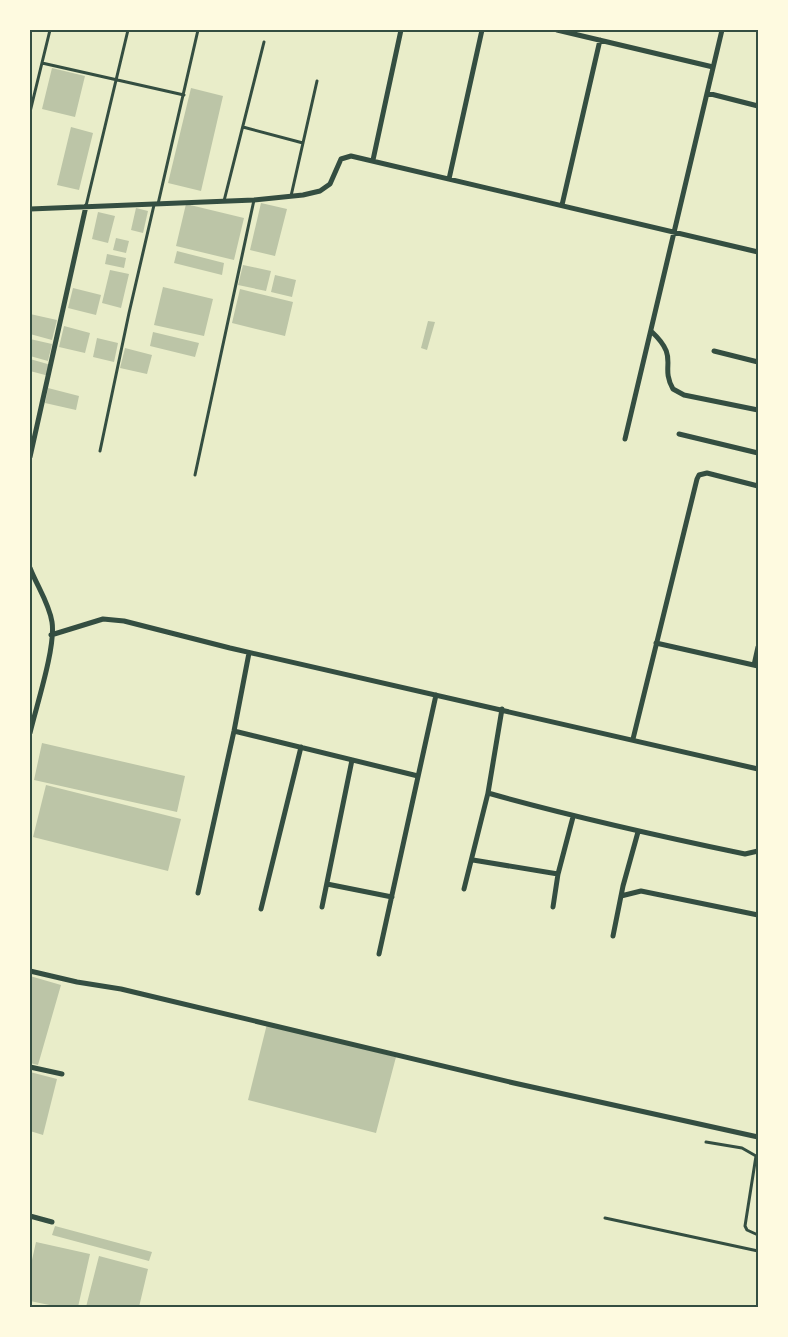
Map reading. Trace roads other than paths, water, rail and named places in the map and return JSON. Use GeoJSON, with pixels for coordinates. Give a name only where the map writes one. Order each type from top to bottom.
{"type":"FeatureCollection","features":[{"type":"Feature","properties":{"kind":"street"},"geometry":{"type":"LineString","coordinates":[[373,160],[401,30]]}},
{"type":"Feature","properties":{"kind":"street"},"geometry":{"type":"LineString","coordinates":[[449,179],[482,30]]}},
{"type":"Feature","properties":{"kind":"street"},"geometry":{"type":"LineString","coordinates":[[557,30],[713,67]]}},
{"type":"Feature","properties":{"kind":"street"},"geometry":{"type":"LineString","coordinates":[[625,439],[722,30]]}},
{"type":"Feature","properties":{"kind":"street"},"geometry":{"type":"LineString","coordinates":[[562,205],[600,40]]}},
{"type":"Feature","properties":{"kind":"street"},"geometry":{"type":"LineString","coordinates":[[707,93],[758,106]]}},
{"type":"Feature","properties":{"kind":"street"},"geometry":{"type":"LineString","coordinates":[[30,210],[86,206],[224,202],[291,196],[325,188],[333,180],[339,162],[344,157],[351,156],[758,252]]}},
{"type":"Feature","properties":{"kind":"street"},"geometry":{"type":"LineString","coordinates":[[30,457],[86,206]]}},
{"type":"Feature","properties":{"kind":"street"},"geometry":{"type":"LineString","coordinates":[[652,331],[665,344],[668,351],[668,377],[673,389],[684,394],[758,410]]}},
{"type":"Feature","properties":{"kind":"street"},"geometry":{"type":"LineString","coordinates":[[714,351],[758,362]]}},
{"type":"Feature","properties":{"kind":"street"},"geometry":{"type":"LineString","coordinates":[[679,434],[758,453]]}},
{"type":"Feature","properties":{"kind":"street"},"geometry":{"type":"LineString","coordinates":[[633,739],[695,484],[699,475],[707,473],[758,486]]}},
{"type":"Feature","properties":{"kind":"street"},"geometry":{"type":"LineString","coordinates":[[30,568],[48,607],[52,624],[52,635],[30,733]]}},
{"type":"Feature","properties":{"kind":"street"},"geometry":{"type":"LineString","coordinates":[[52,635],[102,619],[124,621],[249,653],[502,709],[758,769]]}},
{"type":"Feature","properties":{"kind":"street"},"geometry":{"type":"LineString","coordinates":[[656,643],[756,665],[758,647]]}},
{"type":"Feature","properties":{"kind":"street"},"geometry":{"type":"LineString","coordinates":[[198,893],[234,732],[249,653]]}},
{"type":"Feature","properties":{"kind":"street"},"geometry":{"type":"LineString","coordinates":[[379,954],[436,695]]}},
{"type":"Feature","properties":{"kind":"street"},"geometry":{"type":"LineString","coordinates":[[464,890],[473,860],[488,792],[502,709]]}},
{"type":"Feature","properties":{"kind":"street"},"geometry":{"type":"LineString","coordinates":[[234,732],[418,776]]}},
{"type":"Feature","properties":{"kind":"street"},"geometry":{"type":"LineString","coordinates":[[261,909],[301,747]]}},
{"type":"Feature","properties":{"kind":"street"},"geometry":{"type":"LineString","coordinates":[[322,907],[352,760]]}},
{"type":"Feature","properties":{"kind":"street"},"geometry":{"type":"LineString","coordinates":[[488,792],[573,817],[638,832],[745,854],[758,851]]}},
{"type":"Feature","properties":{"kind":"street"},"geometry":{"type":"LineString","coordinates":[[553,907],[558,874],[573,817]]}},
{"type":"Feature","properties":{"kind":"street"},"geometry":{"type":"LineString","coordinates":[[613,936],[621,896],[638,832]]}},
{"type":"Feature","properties":{"kind":"street"},"geometry":{"type":"LineString","coordinates":[[473,860],[558,874]]}},
{"type":"Feature","properties":{"kind":"street"},"geometry":{"type":"LineString","coordinates":[[327,884],[392,897]]}},
{"type":"Feature","properties":{"kind":"street"},"geometry":{"type":"LineString","coordinates":[[621,896],[641,891],[758,914]]}},
{"type":"Feature","properties":{"kind":"street"},"geometry":{"type":"LineString","coordinates":[[30,971],[77,982],[130,991],[514,1083],[758,1137]]}},
{"type":"Feature","properties":{"kind":"street"},"geometry":{"type":"LineString","coordinates":[[30,1067],[62,1074]]}},
{"type":"Feature","properties":{"kind":"street"},"geometry":{"type":"LineString","coordinates":[[30,1216],[52,1222]]}},
{"type":"Feature","properties":{"kind":"lane"},"geometry":{"type":"LineString","coordinates":[[30,112],[50,30]]}},
{"type":"Feature","properties":{"kind":"lane"},"geometry":{"type":"LineString","coordinates":[[86,206],[128,30]]}},
{"type":"Feature","properties":{"kind":"lane"},"geometry":{"type":"LineString","coordinates":[[100,451],[129,313],[184,95],[198,30]]}},
{"type":"Feature","properties":{"kind":"lane"},"geometry":{"type":"LineString","coordinates":[[224,202],[264,42]]}},
{"type":"Feature","properties":{"kind":"lane"},"geometry":{"type":"LineString","coordinates":[[42,63],[184,95]]}},
{"type":"Feature","properties":{"kind":"lane"},"geometry":{"type":"LineString","coordinates":[[291,196],[317,81]]}},
{"type":"Feature","properties":{"kind":"lane"},"geometry":{"type":"LineString","coordinates":[[243,127],[303,143]]}},
{"type":"Feature","properties":{"kind":"lane"},"geometry":{"type":"LineString","coordinates":[[195,475],[254,200]]}},
{"type":"Feature","properties":{"kind":"lane"},"geometry":{"type":"LineString","coordinates":[[706,1142],[742,1148],[756,1156],[745,1226],[747,1230],[758,1236]]}},
{"type":"Feature","properties":{"kind":"lane"},"geometry":{"type":"LineString","coordinates":[[605,1218],[758,1251]]}}]}
